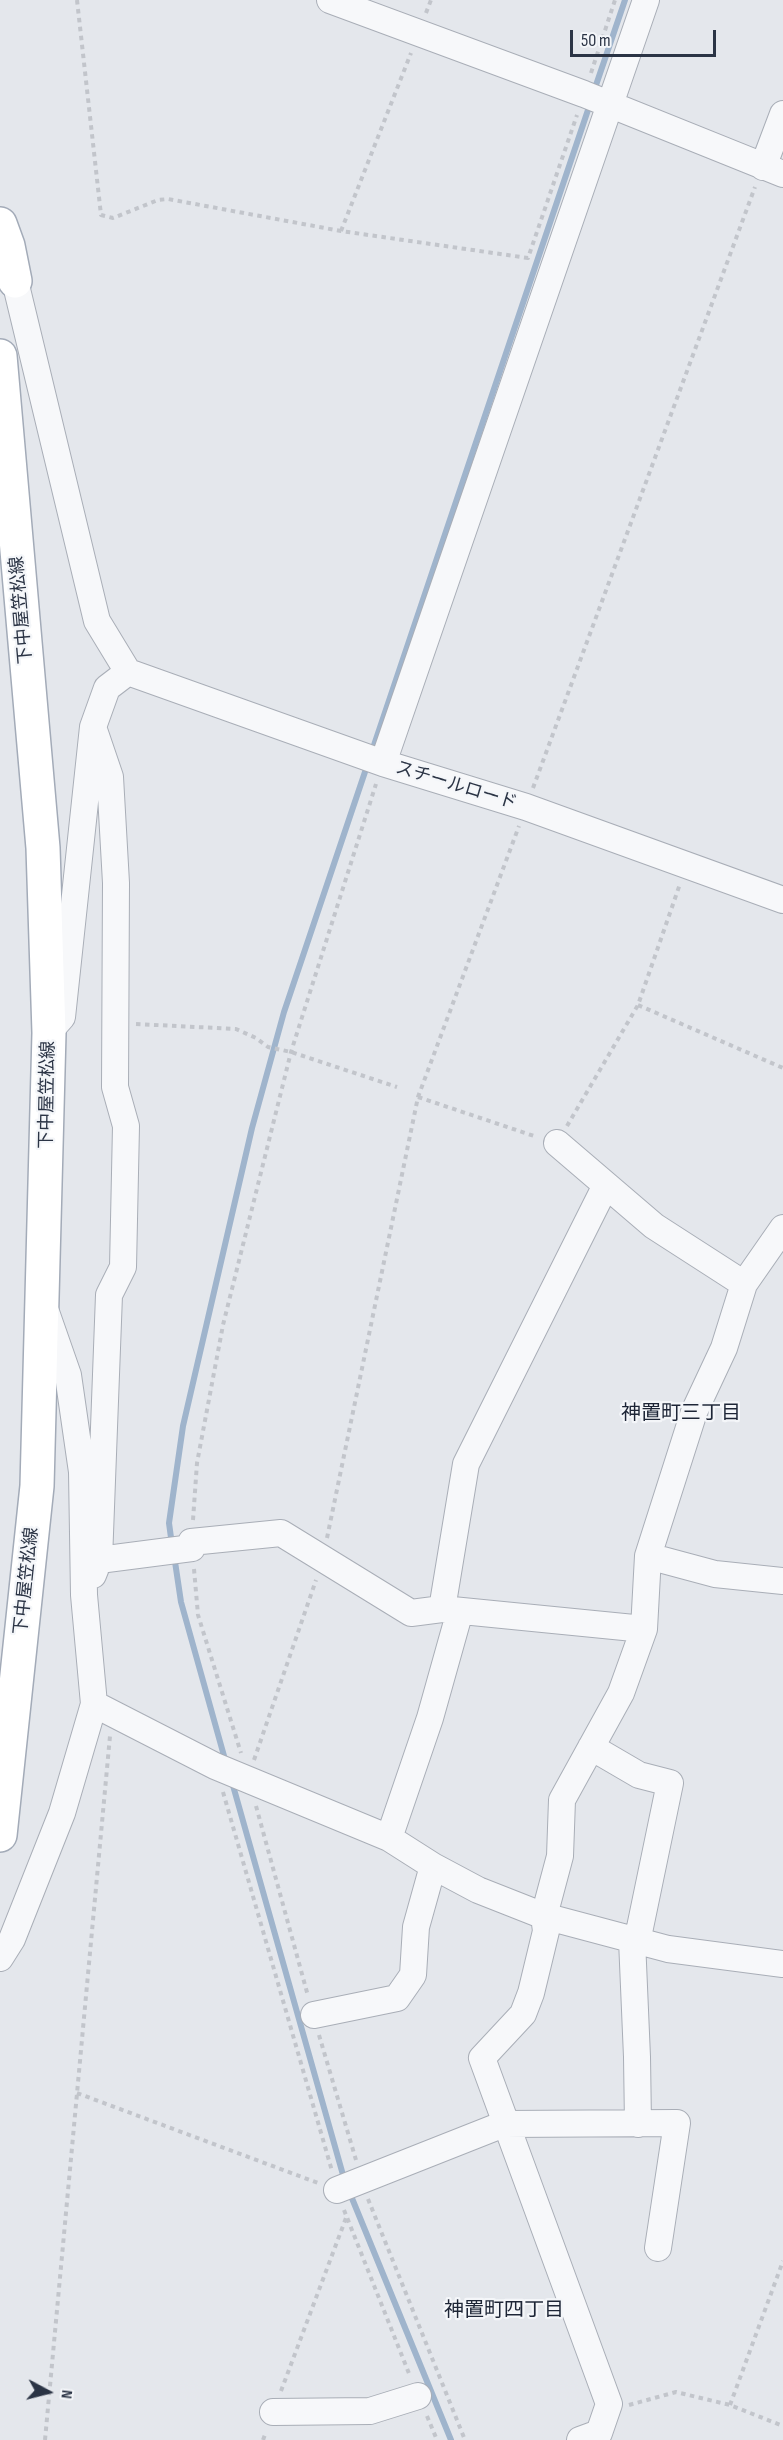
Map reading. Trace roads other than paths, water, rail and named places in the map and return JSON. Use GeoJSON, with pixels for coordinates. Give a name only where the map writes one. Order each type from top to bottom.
{"type":"FeatureCollection","features":[{"type":"Feature","properties":{"kind":"main road"},"geometry":{"type":"LineString","coordinates":[[0,224],[8,246],[7,275]]}},
{"type":"Feature","properties":{"kind":"main road","name":"下中屋笠松線"},"geometry":{"type":"LineString","coordinates":[[0,356],[43,848],[49,1033],[37,1486],[0,1835]]}},
{"type":"Feature","properties":{"kind":"street"},"geometry":{"type":"LineString","coordinates":[[330,0],[584,94],[773,171],[783,114]]}},
{"type":"Feature","properties":{"kind":"street"},"geometry":{"type":"LineString","coordinates":[[371,759],[611,105],[646,0]]}},
{"type":"Feature","properties":{"kind":"street"},"geometry":{"type":"LineString","coordinates":[[7,275],[97,621],[128,672],[107,688],[93,727],[62,1017],[49,1033]]}},
{"type":"Feature","properties":{"kind":"street","name":"スチールロード"},"geometry":{"type":"LineString","coordinates":[[128,672],[371,759],[526,807],[783,900]]}},
{"type":"Feature","properties":{"kind":"street"},"geometry":{"type":"LineString","coordinates":[[84,1595],[99,1560],[109,1295],[123,1267],[126,1126],[116,1087],[116,883],[110,777],[93,727]]}},
{"type":"Feature","properties":{"kind":"street"},"geometry":{"type":"LineString","coordinates":[[557,1143],[654,1226],[744,1284]]}},
{"type":"Feature","properties":{"kind":"street"},"geometry":{"type":"LineString","coordinates":[[389,1838],[430,1718],[451,1610],[466,1464],[606,1185]]}},
{"type":"Feature","properties":{"kind":"street"},"geometry":{"type":"LineString","coordinates":[[580,2440],[599,2433],[609,2403],[504,2124],[482,2058],[523,2014],[531,1993],[546,1931],[544,1916],[560,1856],[562,1800],[621,1693],[644,1629],[648,1556],[694,1412],[724,1348],[744,1284],[783,1228]]}},
{"type":"Feature","properties":{"kind":"street"},"geometry":{"type":"LineString","coordinates":[[0,1958],[12,1939],[103,1709],[84,1595],[82,1472],[68,1375],[43,1302]]}},
{"type":"Feature","properties":{"kind":"street"},"geometry":{"type":"LineString","coordinates":[[99,1560],[281,1533],[411,1613],[451,1610],[644,1629]]}},
{"type":"Feature","properties":{"kind":"street"},"geometry":{"type":"LineString","coordinates":[[648,1556],[715,1574],[783,1581]]}},
{"type":"Feature","properties":{"kind":"street"},"geometry":{"type":"LineString","coordinates":[[103,1709],[230,1771],[389,1838],[433,1866],[478,1890],[544,1916],[668,1949],[783,1964]]}},
{"type":"Feature","properties":{"kind":"street"},"geometry":{"type":"LineString","coordinates":[[591,1747],[639,1775],[670,1783],[634,1941],[638,2124]]}},
{"type":"Feature","properties":{"kind":"street"},"geometry":{"type":"LineString","coordinates":[[314,2015],[397,1998],[413,1975],[417,1927],[433,1866]]}},
{"type":"Feature","properties":{"kind":"street"},"geometry":{"type":"LineString","coordinates":[[348,2186],[504,2124],[677,2123],[658,2248]]}},
{"type":"Feature","properties":{"kind":"street"},"geometry":{"type":"LineString","coordinates":[[273,2412],[370,2411],[418,2396]]}},
{"type":"Feature","properties":{"kind":"waterway"},"geometry":{"type":"LineString","coordinates":[[594,91],[625,0]]}},
{"type":"Feature","properties":{"kind":"waterway"},"geometry":{"type":"LineString","coordinates":[[371,754],[590,104]]}},
{"type":"Feature","properties":{"kind":"waterway"},"geometry":{"type":"LineString","coordinates":[[172,1545],[169,1523],[183,1426],[252,1128],[284,1012],[368,763]]}},
{"type":"Feature","properties":{"kind":"waterway"},"geometry":{"type":"LineString","coordinates":[[174,1555],[181,1602],[226,1763]]}},
{"type":"Feature","properties":{"kind":"waterway"},"geometry":{"type":"LineString","coordinates":[[232,1782],[345,2182]]}},
{"type":"Feature","properties":{"kind":"waterway"},"geometry":{"type":"LineString","coordinates":[[349,2191],[451,2440]]}},
{"type":"Feature","properties":{"kind":"district","name":"神置町三丁目"},"geometry":{"type":"Point","coordinates":[681,1414]}},
{"type":"Feature","properties":{"kind":"district","name":"神置町四丁目"},"geometry":{"type":"Point","coordinates":[504,2311]}}]}
